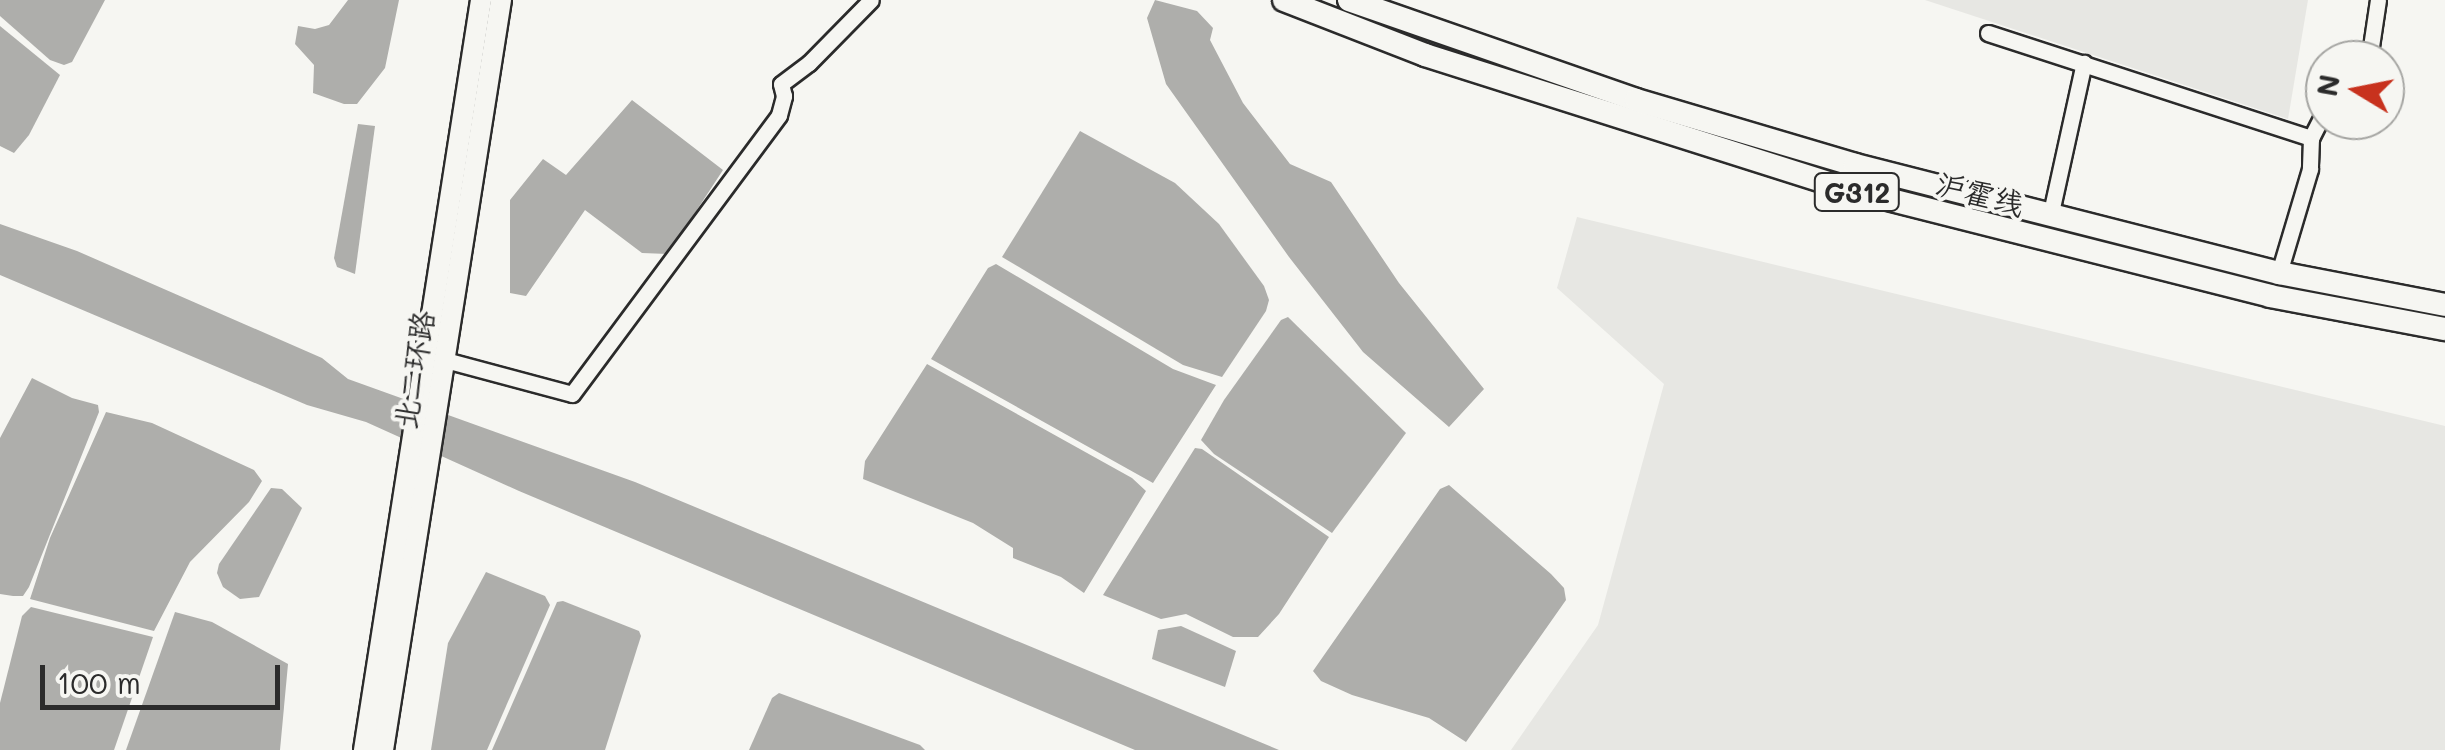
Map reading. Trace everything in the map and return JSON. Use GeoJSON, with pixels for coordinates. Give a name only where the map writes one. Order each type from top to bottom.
{"type":"FeatureCollection","features":[{"type":"Feature","properties":{"kind":"highway","name":"沪霍线"},"geometry":{"type":"LineString","coordinates":[[1284,0],[1425,55],[1645,128],[1848,189],[2270,296],[2445,329]]}},
{"type":"Feature","properties":{"kind":"highway","name":"沪霍线"},"geometry":{"type":"LineString","coordinates":[[1349,0],[1636,100],[2050,217],[2279,273],[2445,305]]}},
{"type":"Feature","properties":{"kind":"highway"},"geometry":{"type":"LineString","coordinates":[[2270,296],[2279,273]]}},
{"type":"Feature","properties":{"kind":"main road","name":"北二环路"},"geometry":{"type":"LineString","coordinates":[[437,367],[481,0]]}},
{"type":"Feature","properties":{"kind":"main road","name":"北二环路"},"geometry":{"type":"LineString","coordinates":[[364,750],[501,0]]}},
{"type":"Feature","properties":{"kind":"main road","name":"北二环路"},"geometry":{"type":"LineString","coordinates":[[383,750],[416,479]]}},
{"type":"Feature","properties":{"kind":"street"},"geometry":{"type":"LineString","coordinates":[[437,367],[572,394],[771,127],[784,96],[781,84],[809,63],[871,0]]}},
{"type":"Feature","properties":{"kind":"street"},"geometry":{"type":"LineString","coordinates":[[2372,40],[2378,0]]}},
{"type":"Feature","properties":{"kind":"street"},"geometry":{"type":"LineString","coordinates":[[1988,33],[2305,136]]}},
{"type":"Feature","properties":{"kind":"street"},"geometry":{"type":"LineString","coordinates":[[2050,217],[2084,64]]}},
{"type":"Feature","properties":{"kind":"street"},"geometry":{"type":"LineString","coordinates":[[2279,273],[2310,169],[2311,140]]}},
{"type":"Feature","properties":{"kind":"shaded area"},"geometry":{"type":"Polygon","coordinates":[[[0,0],[105,0],[72,62],[64,65],[50,60],[0,16],[0,0]]]}},
{"type":"Feature","properties":{"kind":"shaded area"},"geometry":{"type":"Polygon","coordinates":[[[348,0],[399,0],[385,68],[357,104],[344,104],[313,93],[314,65],[295,44],[298,26],[315,29],[329,25],[348,0]]]}},
{"type":"Feature","properties":{"kind":"shaded area"},"geometry":{"type":"Polygon","coordinates":[[[1155,0],[1197,11],[1213,28],[1210,40],[1243,103],[1290,164],[1331,182],[1399,283],[1484,389],[1449,427],[1363,352],[1289,257],[1166,84],[1147,18],[1155,0]]]}},
{"type":"Feature","properties":{"kind":"shaded area"},"geometry":{"type":"Polygon","coordinates":[[[1925,0],[2308,0],[2288,119],[1925,0]]]}},
{"type":"Feature","properties":{"kind":"shaded area"},"geometry":{"type":"Polygon","coordinates":[[[0,26],[60,75],[29,135],[14,153],[0,146],[0,26]]]}},
{"type":"Feature","properties":{"kind":"shaded area"},"geometry":{"type":"Polygon","coordinates":[[[632,100],[723,170],[668,254],[642,253],[585,210],[526,296],[510,293],[510,200],[543,159],[566,175],[632,100]]]}},
{"type":"Feature","properties":{"kind":"shaded area"},"geometry":{"type":"Polygon","coordinates":[[[358,124],[375,126],[355,274],[337,267],[334,258],[358,124]]]}},
{"type":"Feature","properties":{"kind":"shaded area"},"geometry":{"type":"Polygon","coordinates":[[[1080,131],[1175,183],[1219,224],[1264,286],[1269,300],[1266,311],[1222,377],[1183,365],[1002,257],[1080,131]]]}},
{"type":"Feature","properties":{"kind":"shaded area"},"geometry":{"type":"Polygon","coordinates":[[[1577,217],[2445,426],[2445,750],[1511,750],[1598,625],[1664,384],[1557,288],[1577,217]]]}},
{"type":"Feature","properties":{"kind":"shaded area"},"geometry":{"type":"Polygon","coordinates":[[[0,224],[77,251],[322,358],[348,379],[635,482],[1279,750],[1135,750],[519,491],[366,422],[307,405],[0,275],[0,224]]]}},
{"type":"Feature","properties":{"kind":"shaded area"},"geometry":{"type":"Polygon","coordinates":[[[996,264],[1173,369],[1216,385],[1153,483],[931,359],[988,268],[996,264]]]}},
{"type":"Feature","properties":{"kind":"shaded area"},"geometry":{"type":"Polygon","coordinates":[[[1288,317],[1406,433],[1332,533],[1214,454],[1201,440],[1224,400],[1281,320],[1288,317]]]}},
{"type":"Feature","properties":{"kind":"shaded area"},"geometry":{"type":"Polygon","coordinates":[[[927,364],[1132,478],[1146,491],[1084,593],[1061,577],[1013,558],[1013,548],[973,523],[863,479],[865,461],[927,364]]]}},
{"type":"Feature","properties":{"kind":"shaded area"},"geometry":{"type":"Polygon","coordinates":[[[32,378],[72,398],[98,405],[99,412],[29,587],[23,596],[13,596],[0,594],[0,438],[32,378]]]}},
{"type":"Feature","properties":{"kind":"shaded area"},"geometry":{"type":"Polygon","coordinates":[[[106,412],[152,423],[254,470],[262,481],[249,502],[190,562],[154,631],[30,599],[50,538],[106,412]]]}},
{"type":"Feature","properties":{"kind":"shaded area"},"geometry":{"type":"Polygon","coordinates":[[[1195,448],[1202,449],[1329,537],[1279,614],[1258,637],[1233,637],[1186,614],[1161,619],[1103,595],[1195,448]]]}},
{"type":"Feature","properties":{"kind":"shaded area"},"geometry":{"type":"Polygon","coordinates":[[[1449,485],[1551,574],[1564,588],[1566,600],[1466,742],[1429,718],[1352,695],[1321,681],[1313,671],[1440,489],[1449,485]]]}},
{"type":"Feature","properties":{"kind":"shaded area"},"geometry":{"type":"Polygon","coordinates":[[[271,488],[282,489],[302,508],[259,597],[240,599],[223,587],[217,573],[219,564],[271,488]]]}},
{"type":"Feature","properties":{"kind":"shaded area"},"geometry":{"type":"Polygon","coordinates":[[[486,572],[545,596],[550,605],[487,750],[431,750],[448,643],[486,572]]]}},
{"type":"Feature","properties":{"kind":"shaded area"},"geometry":{"type":"Polygon","coordinates":[[[557,602],[639,631],[641,636],[605,750],[492,750],[557,602]]]}},
{"type":"Feature","properties":{"kind":"shaded area"},"geometry":{"type":"Polygon","coordinates":[[[31,607],[153,637],[114,750],[0,750],[0,703],[22,616],[31,607]]]}},
{"type":"Feature","properties":{"kind":"shaded area"},"geometry":{"type":"Polygon","coordinates":[[[175,612],[212,622],[288,664],[280,750],[126,750],[175,612]]]}},
{"type":"Feature","properties":{"kind":"shaded area"},"geometry":{"type":"Polygon","coordinates":[[[1181,626],[1236,651],[1225,687],[1152,659],[1158,630],[1181,626]]]}},
{"type":"Feature","properties":{"kind":"shaded area"},"geometry":{"type":"Polygon","coordinates":[[[779,693],[925,750],[749,750],[772,698],[779,693]]]}}]}
